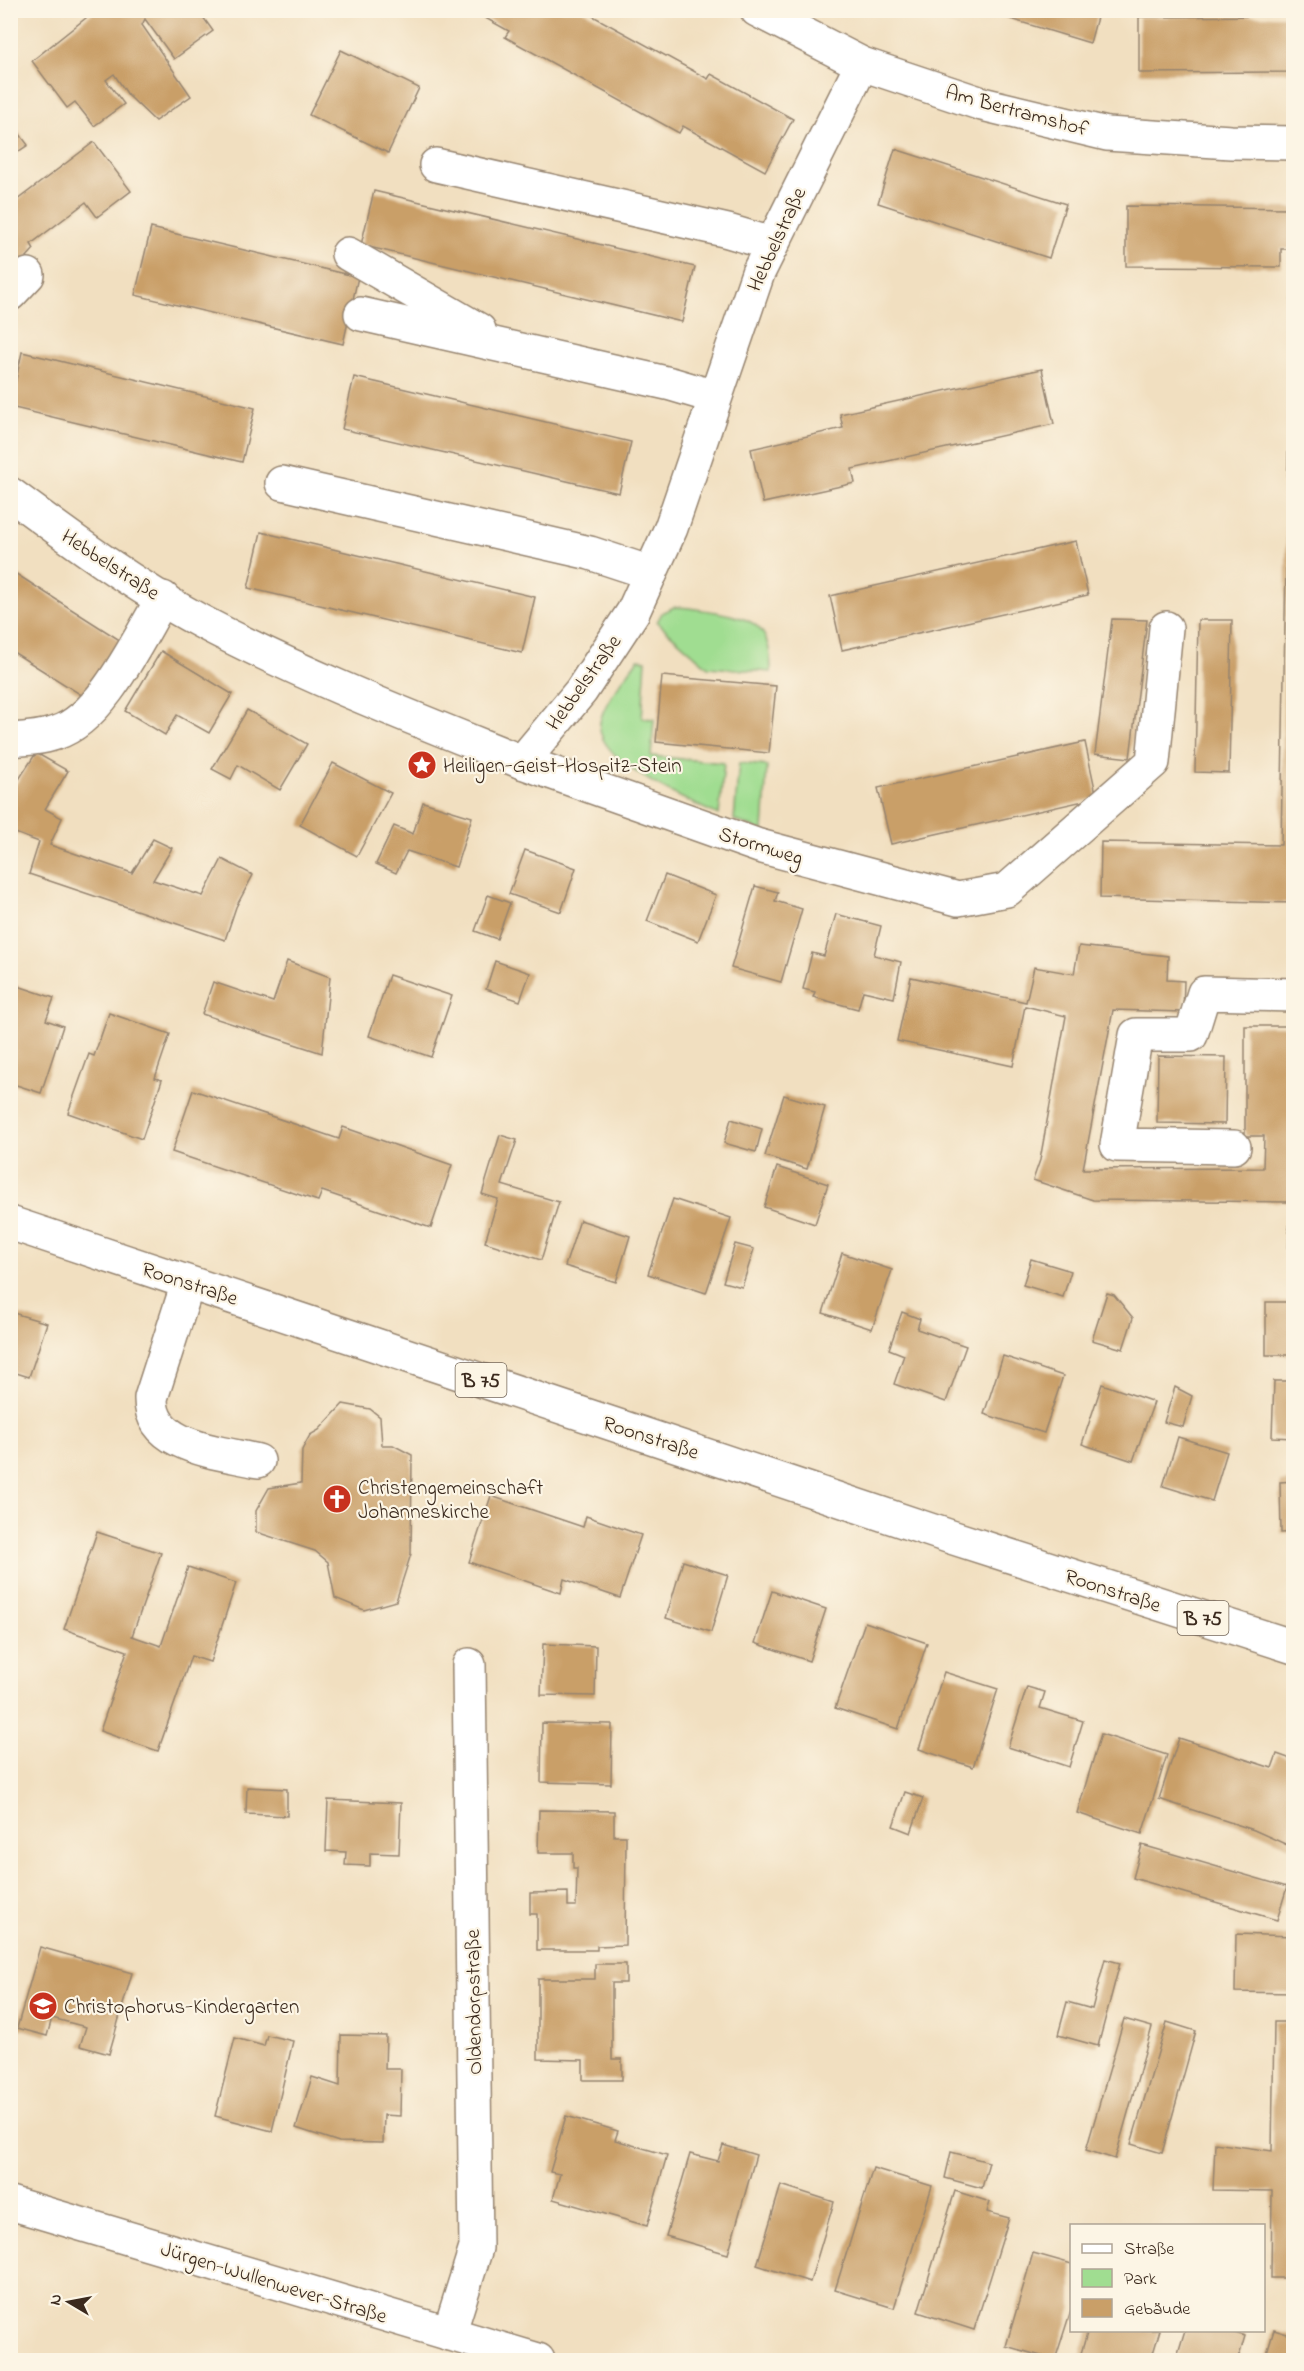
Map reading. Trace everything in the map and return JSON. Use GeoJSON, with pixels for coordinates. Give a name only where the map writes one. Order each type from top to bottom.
{"type":"FeatureCollection","features":[{"type":"Feature","properties":{"kind":"street","name":"Am Bertramshof"},"geometry":{"type":"LineString","coordinates":[[757,10],[862,64],[982,104],[1107,134],[1231,142],[1293,143]]}},
{"type":"Feature","properties":{"kind":"street","name":"Hebbelstraße"},"geometry":{"type":"LineString","coordinates":[[10,494],[69,538],[207,624],[360,697],[522,762],[581,691],[633,612],[671,528],[758,273],[862,64]]}},
{"type":"Feature","properties":{"kind":"street"},"geometry":{"type":"LineString","coordinates":[[436,165],[728,231],[771,244]]}},
{"type":"Feature","properties":{"kind":"street"},"geometry":{"type":"LineString","coordinates":[[348,254],[507,347]]}},
{"type":"Feature","properties":{"kind":"street"},"geometry":{"type":"LineString","coordinates":[[361,314],[671,384],[715,397]]}},
{"type":"Feature","properties":{"kind":"street"},"geometry":{"type":"LineString","coordinates":[[282,483],[590,553],[651,573]]}},
{"type":"Feature","properties":{"kind":"street"},"geometry":{"type":"LineString","coordinates":[[10,740],[57,733],[90,714],[103,698],[163,598]]}},
{"type":"Feature","properties":{"kind":"street","name":"Stormweg"},"geometry":{"type":"LineString","coordinates":[[522,762],[660,813],[770,849],[958,899],[1007,890],[1153,762],[1166,628]]}},
{"type":"Feature","properties":{"kind":"street"},"geometry":{"type":"LineString","coordinates":[[1234,1147],[1117,1145],[1136,1035],[1191,1035],[1204,993],[1293,995]]}},
{"type":"Feature","properties":{"kind":"street","name":"Roonstraße"},"geometry":{"type":"LineString","coordinates":[[10,1223],[983,1548],[1293,1647]]}},
{"type":"Feature","properties":{"kind":"street"},"geometry":{"type":"LineString","coordinates":[[188,1282],[151,1398],[150,1414],[166,1433],[189,1445],[258,1461]]}},
{"type":"Feature","properties":{"kind":"street","name":"Oldendorpstraße"},"geometry":{"type":"LineString","coordinates":[[449,2334],[476,2248],[469,1665]]}},
{"type":"Feature","properties":{"kind":"street","name":"Jürgen-Wullenwever-Straße"},"geometry":{"type":"LineString","coordinates":[[10,2203],[538,2361]]}},
{"type":"Feature","properties":{"kind":"green space"},"geometry":{"type":"Polygon","coordinates":[[[674,607],[731,615],[752,623],[759,628],[768,645],[771,672],[708,667],[657,622],[662,613],[674,607]]]}},
{"type":"Feature","properties":{"kind":"green space"},"geometry":{"type":"Polygon","coordinates":[[[638,659],[646,660],[642,718],[654,719],[651,756],[724,763],[719,815],[646,779],[612,751],[602,737],[600,722],[602,714],[616,689],[638,659]]]}},
{"type":"Feature","properties":{"kind":"green space"},"geometry":{"type":"Polygon","coordinates":[[[739,763],[767,766],[763,831],[734,820],[739,763]]]}},
{"type":"Feature","properties":{"kind":"building"},"geometry":{"type":"Polygon","coordinates":[[[96,10],[198,10],[213,31],[174,59],[145,19],[142,25],[191,96],[155,121],[128,95],[114,74],[106,80],[124,104],[94,126],[75,102],[67,108],[32,61],[96,10]]]}},
{"type":"Feature","properties":{"kind":"building"},"geometry":{"type":"Polygon","coordinates":[[[471,10],[582,10],[708,79],[711,74],[793,119],[765,171],[683,126],[679,133],[505,37],[509,31],[471,10]]]}},
{"type":"Feature","properties":{"kind":"building"},"geometry":{"type":"Polygon","coordinates":[[[981,10],[1099,10],[1090,43],[981,10]]]}},
{"type":"Feature","properties":{"kind":"building"},"geometry":{"type":"Polygon","coordinates":[[[1294,16],[1294,72],[1139,73],[1139,17],[1294,16]]]}},
{"type":"Feature","properties":{"kind":"building"},"geometry":{"type":"Polygon","coordinates":[[[341,50],[419,88],[388,153],[309,115],[341,50]]]}},
{"type":"Feature","properties":{"kind":"building"},"geometry":{"type":"Polygon","coordinates":[[[10,121],[28,145],[10,157],[10,121]]]}},
{"type":"Feature","properties":{"kind":"building"},"geometry":{"type":"Polygon","coordinates":[[[94,142],[131,191],[97,217],[86,202],[31,244],[34,249],[10,276],[10,190],[17,200],[94,142]]]}},
{"type":"Feature","properties":{"kind":"building"},"geometry":{"type":"Polygon","coordinates":[[[895,149],[1066,204],[1049,258],[878,203],[895,149]]]}},
{"type":"Feature","properties":{"kind":"building"},"geometry":{"type":"Polygon","coordinates":[[[374,191],[695,267],[682,322],[361,245],[374,191]]]}},
{"type":"Feature","properties":{"kind":"building"},"geometry":{"type":"Polygon","coordinates":[[[1126,206],[1294,208],[1294,249],[1281,249],[1281,267],[1126,266],[1126,206]]]}},
{"type":"Feature","properties":{"kind":"building"},"geometry":{"type":"Polygon","coordinates":[[[151,228],[358,277],[343,344],[135,295],[151,228]]]}},
{"type":"Feature","properties":{"kind":"building"},"geometry":{"type":"Polygon","coordinates":[[[1291,281],[1294,903],[1100,898],[1101,842],[1281,845],[1291,281]]]}},
{"type":"Feature","properties":{"kind":"building"},"geometry":{"type":"Polygon","coordinates":[[[22,352],[255,408],[242,462],[10,407],[22,352]]]}},
{"type":"Feature","properties":{"kind":"building"},"geometry":{"type":"Polygon","coordinates":[[[1042,369],[1054,424],[852,469],[855,483],[763,503],[751,449],[843,428],[840,414],[1042,369]]]}},
{"type":"Feature","properties":{"kind":"building"},"geometry":{"type":"Polygon","coordinates":[[[354,377],[631,442],[619,493],[342,429],[354,377]]]}},
{"type":"Feature","properties":{"kind":"building"},"geometry":{"type":"Polygon","coordinates":[[[261,532],[535,597],[522,653],[248,588],[261,532]]]}},
{"type":"Feature","properties":{"kind":"building"},"geometry":{"type":"Polygon","coordinates":[[[1076,541],[1088,595],[842,650],[830,596],[1076,541]]]}},
{"type":"Feature","properties":{"kind":"building"},"geometry":{"type":"Polygon","coordinates":[[[10,570],[129,646],[94,703],[10,650],[10,570]]]}},
{"type":"Feature","properties":{"kind":"building"},"geometry":{"type":"Polygon","coordinates":[[[1112,619],[1147,620],[1130,758],[1095,754],[1112,619]]]}},
{"type":"Feature","properties":{"kind":"building"},"geometry":{"type":"Polygon","coordinates":[[[1198,620],[1232,620],[1229,773],[1195,772],[1198,620]]]}},
{"type":"Feature","properties":{"kind":"building"},"geometry":{"type":"Polygon","coordinates":[[[161,651],[232,694],[209,733],[177,715],[165,735],[125,711],[161,651]]]}},
{"type":"Feature","properties":{"kind":"building"},"geometry":{"type":"Polygon","coordinates":[[[662,676],[776,686],[769,753],[656,742],[662,676]]]}},
{"type":"Feature","properties":{"kind":"building"},"geometry":{"type":"Polygon","coordinates":[[[247,710],[307,744],[280,790],[238,765],[231,779],[212,769],[247,710]]]}},
{"type":"Feature","properties":{"kind":"building"},"geometry":{"type":"Polygon","coordinates":[[[1085,742],[1097,798],[891,844],[878,788],[1085,742]]]}},
{"type":"Feature","properties":{"kind":"building"},"geometry":{"type":"Polygon","coordinates":[[[36,753],[68,771],[45,809],[62,818],[50,845],[132,873],[153,839],[172,848],[153,880],[203,896],[222,859],[253,875],[236,907],[225,940],[29,874],[39,842],[10,831],[10,793],[36,753]]]}},
{"type":"Feature","properties":{"kind":"building"},"geometry":{"type":"Polygon","coordinates":[[[333,763],[391,793],[357,856],[300,825],[333,763]]]}},
{"type":"Feature","properties":{"kind":"building"},"geometry":{"type":"Polygon","coordinates":[[[423,802],[472,817],[456,867],[407,851],[396,873],[376,864],[394,826],[413,834],[423,802]]]}},
{"type":"Feature","properties":{"kind":"building"},"geometry":{"type":"Polygon","coordinates":[[[525,850],[576,868],[561,912],[509,894],[525,850]]]}},
{"type":"Feature","properties":{"kind":"building"},"geometry":{"type":"Polygon","coordinates":[[[665,875],[716,895],[698,941],[647,921],[665,875]]]}},
{"type":"Feature","properties":{"kind":"building"},"geometry":{"type":"Polygon","coordinates":[[[755,886],[778,892],[775,901],[802,909],[781,982],[731,968],[755,886]]]}},
{"type":"Feature","properties":{"kind":"building"},"geometry":{"type":"Polygon","coordinates":[[[488,895],[510,903],[497,939],[475,931],[488,895]]]}},
{"type":"Feature","properties":{"kind":"building"},"geometry":{"type":"Polygon","coordinates":[[[836,914],[881,926],[874,955],[901,962],[894,998],[863,991],[858,1009],[813,997],[815,992],[803,989],[812,953],[824,956],[836,914]]]}},
{"type":"Feature","properties":{"kind":"building"},"geometry":{"type":"Polygon","coordinates":[[[1079,946],[1168,956],[1167,980],[1184,981],[1183,1012],[1113,1010],[1083,1169],[1263,1168],[1264,1136],[1245,1136],[1245,1026],[1294,1026],[1294,1202],[1093,1200],[1033,1180],[1040,1160],[1066,1016],[1025,1006],[1013,1066],[897,1041],[911,977],[1026,1002],[1034,967],[1074,974],[1079,946]]]}},
{"type":"Feature","properties":{"kind":"building"},"geometry":{"type":"Polygon","coordinates":[[[287,961],[330,977],[322,1053],[202,1014],[213,982],[273,1002],[287,961]]]}},
{"type":"Feature","properties":{"kind":"building"},"geometry":{"type":"Polygon","coordinates":[[[495,961],[530,973],[520,1001],[486,989],[495,961]]]}},
{"type":"Feature","properties":{"kind":"building"},"geometry":{"type":"Polygon","coordinates":[[[389,975],[452,996],[431,1057],[369,1036],[389,975]]]}},
{"type":"Feature","properties":{"kind":"building"},"geometry":{"type":"Polygon","coordinates":[[[12,984],[54,998],[46,1020],[63,1026],[41,1093],[10,1083],[12,984]]]}},
{"type":"Feature","properties":{"kind":"building"},"geometry":{"type":"Polygon","coordinates":[[[109,1013],[170,1034],[155,1078],[162,1080],[142,1139],[68,1113],[89,1054],[94,1056],[109,1013]]]}},
{"type":"Feature","properties":{"kind":"building"},"geometry":{"type":"Polygon","coordinates":[[[1158,1056],[1226,1057],[1225,1124],[1157,1123],[1158,1056]]]}},
{"type":"Feature","properties":{"kind":"building"},"geometry":{"type":"Polygon","coordinates":[[[193,1090],[339,1139],[343,1127],[452,1165],[431,1228],[322,1191],[318,1201],[172,1152],[193,1090]]]}},
{"type":"Feature","properties":{"kind":"building"},"geometry":{"type":"Polygon","coordinates":[[[784,1095],[825,1107],[807,1169],[765,1156],[784,1095]]]}},
{"type":"Feature","properties":{"kind":"building"},"geometry":{"type":"Polygon","coordinates":[[[731,1119],[762,1129],[756,1152],[724,1143],[731,1119]]]}},
{"type":"Feature","properties":{"kind":"building"},"geometry":{"type":"Polygon","coordinates":[[[500,1135],[517,1140],[502,1185],[559,1202],[541,1260],[485,1242],[498,1199],[482,1194],[500,1135]]]}},
{"type":"Feature","properties":{"kind":"building"},"geometry":{"type":"Polygon","coordinates":[[[777,1167],[828,1184],[815,1224],[764,1207],[777,1167]]]}},
{"type":"Feature","properties":{"kind":"building"},"geometry":{"type":"Polygon","coordinates":[[[673,1199],[731,1218],[706,1293],[648,1274],[673,1199]]]}},
{"type":"Feature","properties":{"kind":"building"},"geometry":{"type":"Polygon","coordinates":[[[580,1220],[630,1236],[616,1282],[565,1266],[580,1220]]]}},
{"type":"Feature","properties":{"kind":"building"},"geometry":{"type":"Polygon","coordinates":[[[1289,1222],[1294,1222],[1294,1264],[1288,1264],[1289,1222]]]}},
{"type":"Feature","properties":{"kind":"building"},"geometry":{"type":"Polygon","coordinates":[[[735,1244],[754,1249],[742,1287],[723,1282],[735,1244]]]}},
{"type":"Feature","properties":{"kind":"building"},"geometry":{"type":"Polygon","coordinates":[[[842,1253],[892,1270],[872,1329],[823,1313],[842,1253]]]}},
{"type":"Feature","properties":{"kind":"building"},"geometry":{"type":"Polygon","coordinates":[[[1031,1259],[1071,1271],[1063,1297],[1023,1285],[1031,1259]]]}},
{"type":"Feature","properties":{"kind":"building"},"geometry":{"type":"Polygon","coordinates":[[[1107,1293],[1114,1295],[1133,1318],[1123,1349],[1092,1340],[1107,1293]]]}},
{"type":"Feature","properties":{"kind":"building"},"geometry":{"type":"Polygon","coordinates":[[[1266,1302],[1294,1302],[1294,1355],[1266,1355],[1266,1302]]]}},
{"type":"Feature","properties":{"kind":"building"},"geometry":{"type":"Polygon","coordinates":[[[10,1312],[47,1323],[29,1377],[10,1371],[10,1312]]]}},
{"type":"Feature","properties":{"kind":"building"},"geometry":{"type":"Polygon","coordinates":[[[902,1312],[920,1319],[917,1329],[966,1346],[946,1402],[894,1384],[904,1355],[889,1349],[902,1312]]]}},
{"type":"Feature","properties":{"kind":"building"},"geometry":{"type":"Polygon","coordinates":[[[1003,1356],[1063,1376],[1044,1433],[984,1414],[1003,1356]]]}},
{"type":"Feature","properties":{"kind":"building"},"geometry":{"type":"Polygon","coordinates":[[[1274,1381],[1294,1381],[1294,1438],[1272,1437],[1274,1381]]]}},
{"type":"Feature","properties":{"kind":"building"},"geometry":{"type":"Polygon","coordinates":[[[1102,1384],[1154,1402],[1133,1461],[1082,1444],[1102,1384]]]}},
{"type":"Feature","properties":{"kind":"building"},"geometry":{"type":"Polygon","coordinates":[[[1175,1387],[1192,1396],[1183,1427],[1164,1422],[1175,1387]]]}},
{"type":"Feature","properties":{"kind":"building","name":"Christengemeinschaft Johanneskirche"},"geometry":{"type":"Polygon","coordinates":[[[343,1404],[370,1409],[380,1417],[382,1445],[393,1445],[412,1455],[411,1554],[396,1601],[364,1610],[335,1598],[328,1562],[315,1551],[256,1532],[256,1511],[269,1488],[301,1483],[302,1450],[310,1435],[319,1430],[343,1404]]]}},
{"type":"Feature","properties":{"kind":"building"},"geometry":{"type":"Polygon","coordinates":[[[1178,1437],[1227,1452],[1212,1501],[1163,1486],[1178,1437]]]}},
{"type":"Feature","properties":{"kind":"building"},"geometry":{"type":"Polygon","coordinates":[[[1294,1481],[1294,1532],[1281,1533],[1280,1482],[1294,1481]]]}},
{"type":"Feature","properties":{"kind":"building"},"geometry":{"type":"Polygon","coordinates":[[[491,1496],[583,1527],[586,1516],[641,1535],[620,1598],[564,1579],[561,1593],[469,1562],[491,1496]]]}},
{"type":"Feature","properties":{"kind":"building"},"geometry":{"type":"Polygon","coordinates":[[[97,1532],[161,1553],[132,1636],[161,1646],[188,1567],[236,1583],[210,1662],[191,1656],[158,1751],[100,1731],[127,1651],[64,1629],[97,1532]]]}},
{"type":"Feature","properties":{"kind":"building"},"geometry":{"type":"Polygon","coordinates":[[[683,1561],[728,1575],[711,1632],[666,1618],[683,1561]]]}},
{"type":"Feature","properties":{"kind":"building"},"geometry":{"type":"Polygon","coordinates":[[[772,1591],[826,1609],[809,1661],[755,1643],[772,1591]]]}},
{"type":"Feature","properties":{"kind":"building"},"geometry":{"type":"Polygon","coordinates":[[[865,1622],[927,1643],[898,1729],[835,1708],[865,1622]]]}},
{"type":"Feature","properties":{"kind":"building"},"geometry":{"type":"Polygon","coordinates":[[[543,1644],[596,1646],[595,1696],[541,1695],[543,1644]]]}},
{"type":"Feature","properties":{"kind":"building"},"geometry":{"type":"Polygon","coordinates":[[[944,1672],[998,1689],[973,1767],[919,1749],[944,1672]]]}},
{"type":"Feature","properties":{"kind":"building"},"geometry":{"type":"Polygon","coordinates":[[[1027,1687],[1045,1692],[1040,1708],[1083,1721],[1069,1767],[1008,1747],[1027,1687]]]}},
{"type":"Feature","properties":{"kind":"building"},"geometry":{"type":"Polygon","coordinates":[[[542,1723],[612,1724],[611,1784],[541,1782],[542,1723]]]}},
{"type":"Feature","properties":{"kind":"building"},"geometry":{"type":"Polygon","coordinates":[[[1101,1734],[1167,1755],[1142,1834],[1077,1813],[1101,1734]]]}},
{"type":"Feature","properties":{"kind":"building"},"geometry":{"type":"Polygon","coordinates":[[[1179,1738],[1272,1768],[1277,1754],[1294,1760],[1294,1848],[1254,1830],[1159,1799],[1179,1738]]]}},
{"type":"Feature","properties":{"kind":"building"},"geometry":{"type":"Polygon","coordinates":[[[247,1787],[287,1789],[287,1816],[246,1814],[247,1787]]]}},
{"type":"Feature","properties":{"kind":"building"},"geometry":{"type":"Polygon","coordinates":[[[905,1792],[923,1798],[911,1833],[893,1826],[905,1792]]]}},
{"type":"Feature","properties":{"kind":"building"},"geometry":{"type":"Polygon","coordinates":[[[328,1800],[401,1803],[399,1854],[370,1853],[370,1866],[345,1865],[346,1852],[326,1851],[328,1800]]]}},
{"type":"Feature","properties":{"kind":"building"},"geometry":{"type":"Polygon","coordinates":[[[539,1810],[614,1811],[614,1836],[626,1836],[625,1945],[597,1946],[597,1950],[537,1950],[537,1914],[530,1914],[530,1893],[568,1892],[568,1906],[576,1906],[577,1868],[573,1868],[573,1853],[538,1853],[539,1810]]]}},
{"type":"Feature","properties":{"kind":"building"},"geometry":{"type":"Polygon","coordinates":[[[1142,1845],[1287,1887],[1277,1920],[1133,1878],[1142,1845]]]}},
{"type":"Feature","properties":{"kind":"building"},"geometry":{"type":"Polygon","coordinates":[[[1236,1934],[1294,1936],[1294,1993],[1235,1992],[1236,1934]]]}},
{"type":"Feature","properties":{"kind":"building"},"geometry":{"type":"Polygon","coordinates":[[[40,1947],[132,1973],[109,2054],[80,2046],[86,2027],[52,2018],[47,2036],[17,2028],[40,1947]]]}},
{"type":"Feature","properties":{"kind":"building"},"geometry":{"type":"Polygon","coordinates":[[[1105,1959],[1120,1963],[1098,2046],[1058,2035],[1067,2002],[1092,2009],[1105,1959]]]}},
{"type":"Feature","properties":{"kind":"building"},"geometry":{"type":"Polygon","coordinates":[[[595,1964],[626,1964],[626,1983],[612,1983],[612,2059],[622,2059],[622,2080],[583,2080],[583,2060],[538,2059],[538,1979],[595,1979],[595,1964]]]}},
{"type":"Feature","properties":{"kind":"building"},"geometry":{"type":"Polygon","coordinates":[[[1124,2019],[1152,2027],[1115,2159],[1086,2150],[1124,2019]]]}},
{"type":"Feature","properties":{"kind":"building"},"geometry":{"type":"Polygon","coordinates":[[[1167,2022],[1196,2031],[1162,2153],[1131,2144],[1167,2022]]]}},
{"type":"Feature","properties":{"kind":"building"},"geometry":{"type":"Polygon","coordinates":[[[1274,2022],[1294,2022],[1294,2278],[1271,2278],[1272,2191],[1213,2190],[1215,2143],[1272,2151],[1274,2022]]]}},
{"type":"Feature","properties":{"kind":"building"},"geometry":{"type":"Polygon","coordinates":[[[267,2035],[293,2041],[272,2131],[215,2116],[235,2038],[264,2046],[267,2035]]]}},
{"type":"Feature","properties":{"kind":"building"},"geometry":{"type":"Polygon","coordinates":[[[341,2035],[386,2036],[385,2069],[401,2069],[400,2116],[384,2115],[383,2143],[339,2142],[296,2128],[312,2077],[340,2086],[341,2035]]]}},
{"type":"Feature","properties":{"kind":"building"},"geometry":{"type":"Polygon","coordinates":[[[566,2116],[618,2131],[615,2140],[667,2155],[647,2226],[553,2199],[560,2174],[550,2172],[566,2116]]]}},
{"type":"Feature","properties":{"kind":"building"},"geometry":{"type":"Polygon","coordinates":[[[723,2145],[756,2155],[728,2254],[666,2236],[690,2154],[718,2161],[723,2145]]]}},
{"type":"Feature","properties":{"kind":"building"},"geometry":{"type":"Polygon","coordinates":[[[951,2152],[989,2162],[982,2188],[945,2178],[951,2152]]]}},
{"type":"Feature","properties":{"kind":"building"},"geometry":{"type":"Polygon","coordinates":[[[873,2168],[932,2186],[894,2308],[835,2290],[873,2168]]]}},
{"type":"Feature","properties":{"kind":"building"},"geometry":{"type":"Polygon","coordinates":[[[781,2185],[834,2202],[810,2282],[757,2265],[781,2185]]]}},
{"type":"Feature","properties":{"kind":"building"},"geometry":{"type":"Polygon","coordinates":[[[955,2191],[990,2202],[987,2212],[1009,2218],[974,2330],[918,2312],[955,2191]]]}},
{"type":"Feature","properties":{"kind":"building"},"geometry":{"type":"Polygon","coordinates":[[[1033,2253],[1070,2263],[1070,2313],[1055,2360],[1006,2346],[1033,2253]]]}},
{"type":"Feature","properties":{"kind":"building"},"geometry":{"type":"Polygon","coordinates":[[[1274,2330],[1294,2336],[1294,2360],[1265,2360],[1274,2330]]]}},
{"type":"Feature","properties":{"kind":"building"},"geometry":{"type":"Polygon","coordinates":[[[1087,2332],[1159,2332],[1151,2360],[1079,2360],[1087,2332]]]}},
{"type":"Feature","properties":{"kind":"building"},"geometry":{"type":"Polygon","coordinates":[[[1184,2332],[1232,2332],[1245,2336],[1238,2360],[1176,2360],[1184,2332]]]}},
{"type":"Feature","properties":{"kind":"place","name":"Heiligen-Geist-Hospitz-Stein"},"geometry":{"type":"Point","coordinates":[422,765]}},
{"type":"Feature","properties":{"kind":"place","name":"Christengemeinschaft Johanneskirche"},"geometry":{"type":"Point","coordinates":[337,1499]}},
{"type":"Feature","properties":{"kind":"place","name":"Christophorus-Kindergarten"},"geometry":{"type":"Point","coordinates":[43,2006]}}]}
